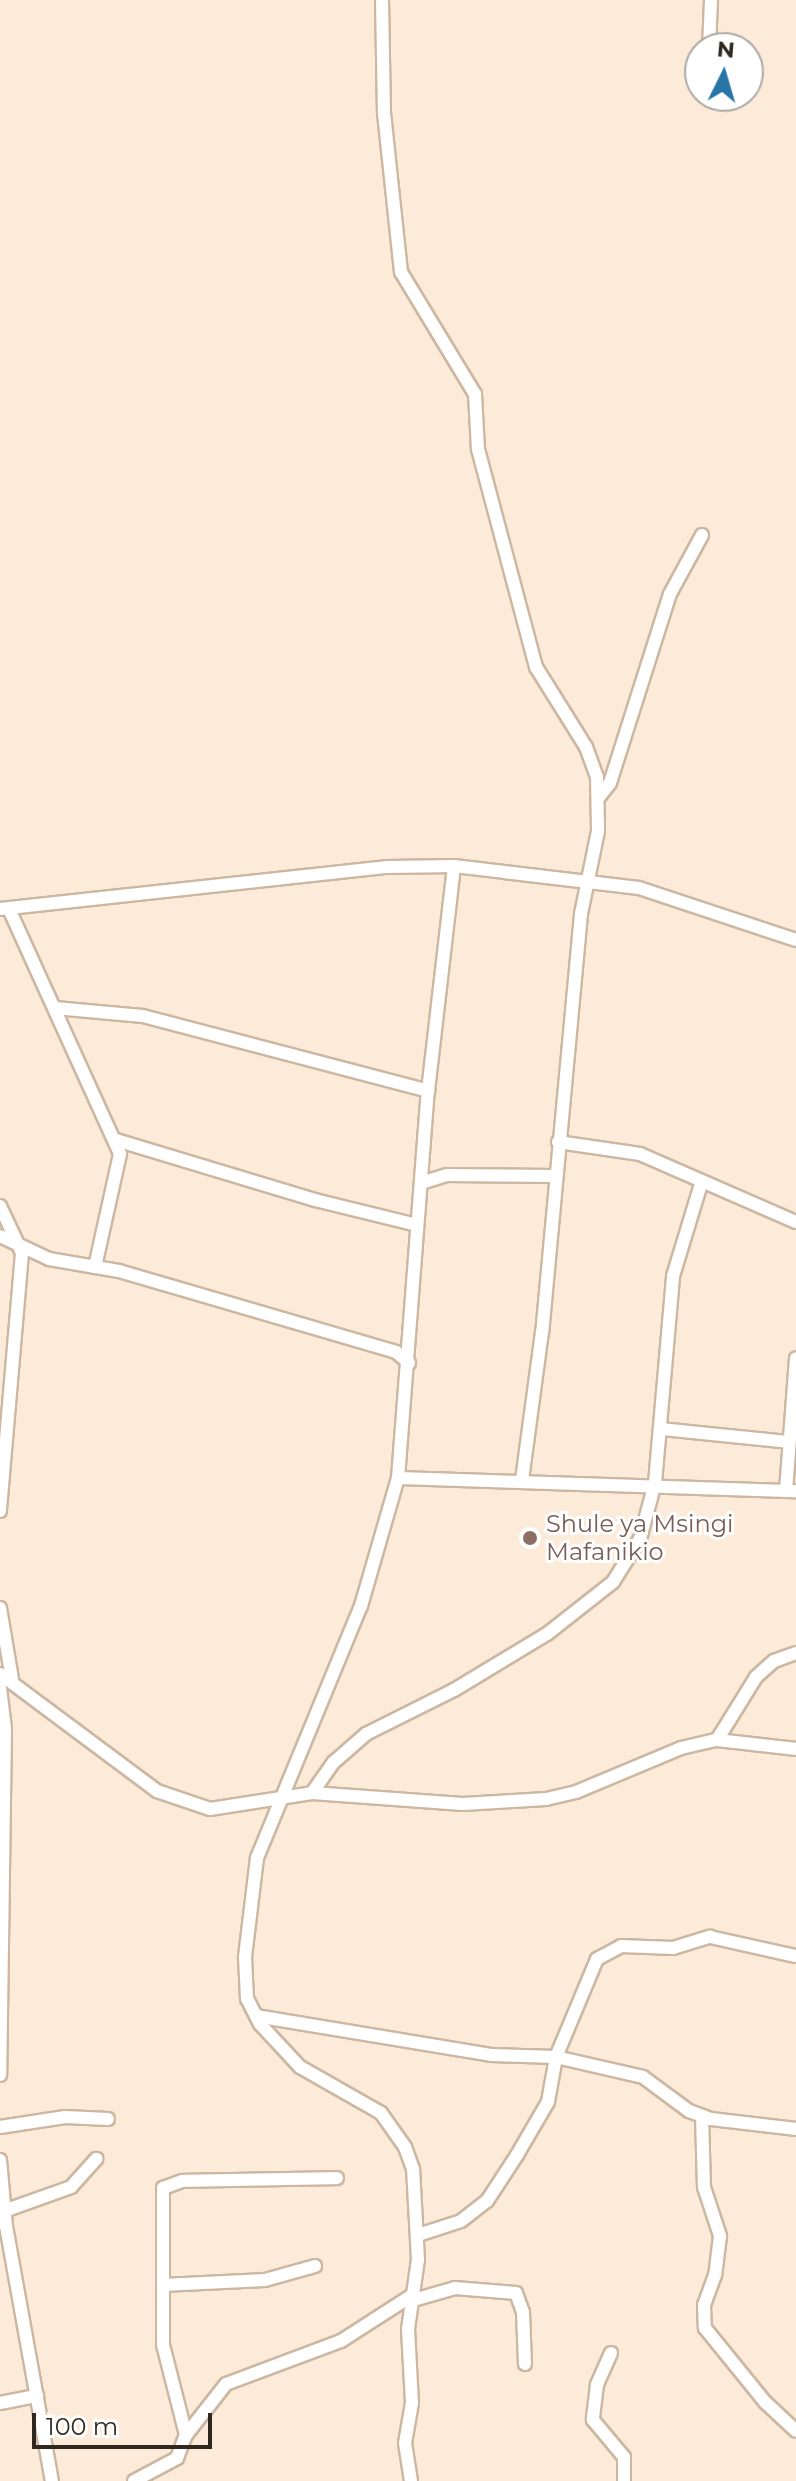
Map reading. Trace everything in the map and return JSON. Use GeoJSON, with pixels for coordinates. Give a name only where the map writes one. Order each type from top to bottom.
{"type":"FeatureCollection","features":[{"type":"Feature","properties":{"kind":"street"},"geometry":{"type":"LineString","coordinates":[[382,0],[384,113],[401,272],[475,394],[478,449],[536,667],[586,747],[599,797],[554,1176],[531,1433],[522,1480]]}},
{"type":"Feature","properties":{"kind":"street"},"geometry":{"type":"LineString","coordinates":[[710,32],[711,0]]}},
{"type":"Feature","properties":{"kind":"street"},"geometry":{"type":"LineString","coordinates":[[599,797],[610,783],[670,594],[702,535]]}},
{"type":"Feature","properties":{"kind":"street"},"geometry":{"type":"LineString","coordinates":[[411,2481],[405,2443],[412,2403],[410,2299],[418,2235],[413,2169],[396,2132],[358,2097],[300,2067],[256,2016],[245,1980],[250,1900],[257,1858],[361,1606],[398,1478],[428,1091],[454,866]]}},
{"type":"Feature","properties":{"kind":"street"},"geometry":{"type":"LineString","coordinates":[[95,1267],[116,1189],[116,1140],[73,1058],[55,1008],[4,909],[388,867],[454,866],[639,888],[796,940]]}},
{"type":"Feature","properties":{"kind":"street"},"geometry":{"type":"LineString","coordinates":[[55,1008],[143,1016],[428,1091]]}},
{"type":"Feature","properties":{"kind":"street"},"geometry":{"type":"LineString","coordinates":[[116,1140],[315,1200],[417,1225]]}},
{"type":"Feature","properties":{"kind":"street"},"geometry":{"type":"LineString","coordinates":[[558,1142],[640,1154],[701,1184],[796,1222]]}},
{"type":"Feature","properties":{"kind":"street"},"geometry":{"type":"LineString","coordinates":[[421,1183],[447,1175],[554,1176]]}},
{"type":"Feature","properties":{"kind":"street"},"geometry":{"type":"LineString","coordinates":[[312,1793],[334,1762],[366,1734],[454,1690],[547,1634],[613,1582],[640,1539],[655,1483],[673,1276],[687,1217],[701,1184]]}},
{"type":"Feature","properties":{"kind":"street"},"geometry":{"type":"LineString","coordinates":[[0,1511],[4,1379],[20,1243],[2,1217]]}},
{"type":"Feature","properties":{"kind":"street"},"geometry":{"type":"LineString","coordinates":[[0,1236],[49,1259],[95,1267],[396,1352],[409,1363]]}},
{"type":"Feature","properties":{"kind":"street"},"geometry":{"type":"LineString","coordinates":[[398,1478],[655,1483],[791,1491],[789,1442],[796,1358]]}},
{"type":"Feature","properties":{"kind":"street"},"geometry":{"type":"LineString","coordinates":[[661,1429],[789,1442]]}},
{"type":"Feature","properties":{"kind":"street"},"geometry":{"type":"LineString","coordinates":[[0,1608],[6,1676],[80,1739],[179,1803],[210,1809],[312,1793],[463,1804],[546,1799],[717,1740],[796,1749]]}},
{"type":"Feature","properties":{"kind":"street"},"geometry":{"type":"LineString","coordinates":[[717,1740],[756,1677],[774,1661],[796,1653]]}},
{"type":"Feature","properties":{"kind":"street"},"geometry":{"type":"LineString","coordinates":[[0,1688],[5,1729],[0,2075]]}},
{"type":"Feature","properties":{"kind":"street"},"geometry":{"type":"LineString","coordinates":[[418,2235],[461,2221],[487,2201],[548,2102],[556,2057],[588,1972],[610,1950],[633,1945],[673,1948],[710,1937],[796,1956]]}},
{"type":"Feature","properties":{"kind":"street"},"geometry":{"type":"LineString","coordinates":[[256,2016],[491,2055],[556,2057],[643,2077],[702,2116],[796,2129]]}},
{"type":"Feature","properties":{"kind":"street"},"geometry":{"type":"LineString","coordinates":[[702,2116],[704,2187],[720,2236],[715,2275],[704,2305],[705,2328],[765,2402],[796,2431]]}},
{"type":"Feature","properties":{"kind":"street"},"geometry":{"type":"LineString","coordinates":[[0,2127],[65,2117],[108,2119]]}},
{"type":"Feature","properties":{"kind":"street"},"geometry":{"type":"LineString","coordinates":[[4,2211],[71,2187],[96,2159]]}},
{"type":"Feature","properties":{"kind":"street"},"geometry":{"type":"LineString","coordinates":[[0,2160],[4,2211],[52,2481]]}},
{"type":"Feature","properties":{"kind":"street"},"geometry":{"type":"LineString","coordinates":[[186,2435],[165,2361],[163,2285],[166,2185],[337,2178]]}},
{"type":"Feature","properties":{"kind":"street"},"geometry":{"type":"LineString","coordinates":[[163,2285],[265,2280],[315,2266]]}},
{"type":"Feature","properties":{"kind":"street"},"geometry":{"type":"LineString","coordinates":[[134,2481],[177,2458],[186,2435],[234,2379],[329,2347],[410,2299],[455,2288],[516,2293],[523,2312],[525,2364]]}},
{"type":"Feature","properties":{"kind":"street"},"geometry":{"type":"LineString","coordinates":[[611,2353],[597,2385],[593,2420],[624,2457],[624,2481]]}},
{"type":"Feature","properties":{"kind":"street"},"geometry":{"type":"LineString","coordinates":[[0,2403],[37,2396]]}},
{"type":"Feature","properties":{"kind":"place","name":"Shule ya Msingi Mafanikio"},"geometry":{"type":"Point","coordinates":[530,1538]}}]}
